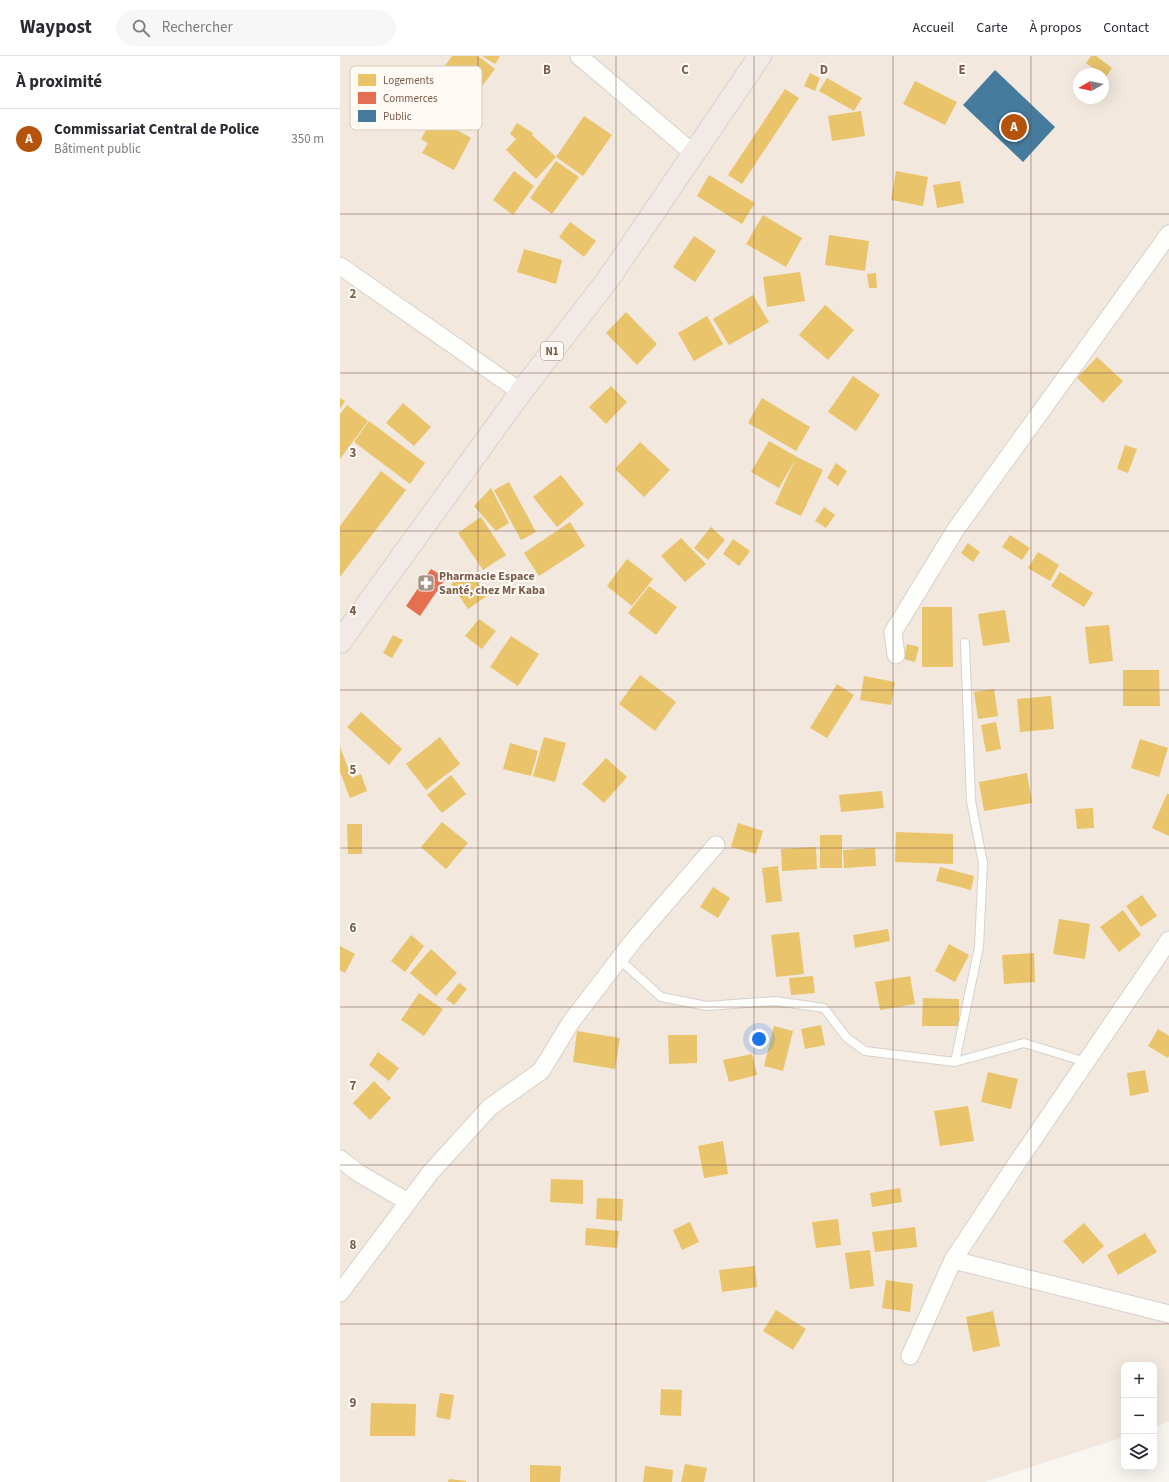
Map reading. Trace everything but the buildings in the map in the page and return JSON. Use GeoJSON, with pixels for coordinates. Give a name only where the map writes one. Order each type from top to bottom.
{"type":"FeatureCollection","features":[{"type":"Feature","properties":{"kind":"highway","name":"N1"},"geometry":{"type":"LineString","coordinates":[[341,639],[521,392],[609,278],[760,56]]}},
{"type":"Feature","properties":{"kind":"street"},"geometry":{"type":"LineString","coordinates":[[579,56],[693,153]]}},
{"type":"Feature","properties":{"kind":"street"},"geometry":{"type":"LineString","coordinates":[[896,655],[893,632],[956,529],[1169,234]]}},
{"type":"Feature","properties":{"kind":"street"},"geometry":{"type":"LineString","coordinates":[[340,266],[521,392]]}},
{"type":"Feature","properties":{"kind":"street"},"geometry":{"type":"LineString","coordinates":[[340,1293],[430,1173],[490,1107],[541,1071],[571,1022],[619,959],[716,845]]}},
{"type":"Feature","properties":{"kind":"street"},"geometry":{"type":"LineString","coordinates":[[910,1356],[953,1260],[1017,1162],[1169,940]]}},
{"type":"Feature","properties":{"kind":"street"},"geometry":{"type":"LineString","coordinates":[[340,1159],[360,1174],[408,1202]]}},
{"type":"Feature","properties":{"kind":"street"},"geometry":{"type":"LineString","coordinates":[[953,1260],[1169,1314]]}},
{"type":"Feature","properties":{"kind":"lane"},"geometry":{"type":"LineString","coordinates":[[955,1062],[979,948],[983,863],[971,801],[964,643]]}},
{"type":"Feature","properties":{"kind":"lane"},"geometry":{"type":"LineString","coordinates":[[619,959],[661,997],[707,1006],[775,1001],[824,1008],[847,1038],[865,1051],[955,1062],[1024,1043],[1086,1062]]}},
{"type":"Feature","properties":{"kind":"shaded area"},"geometry":{"type":"Polygon","coordinates":[[[340,56],[1169,56],[1169,1422],[1157,1426],[1157,1362],[1121,1362],[1121,1438],[984,1482],[340,1482],[340,56]]]}},
{"type":"Feature","properties":{"kind":"place","name":"Commissariat Central de Police"},"geometry":{"type":"Point","coordinates":[1014,127]}},
{"type":"Feature","properties":{"kind":"place","name":"Pharmacie Espace Santé, chez Mr Kaba"},"geometry":{"type":"Point","coordinates":[426,583]}}]}
